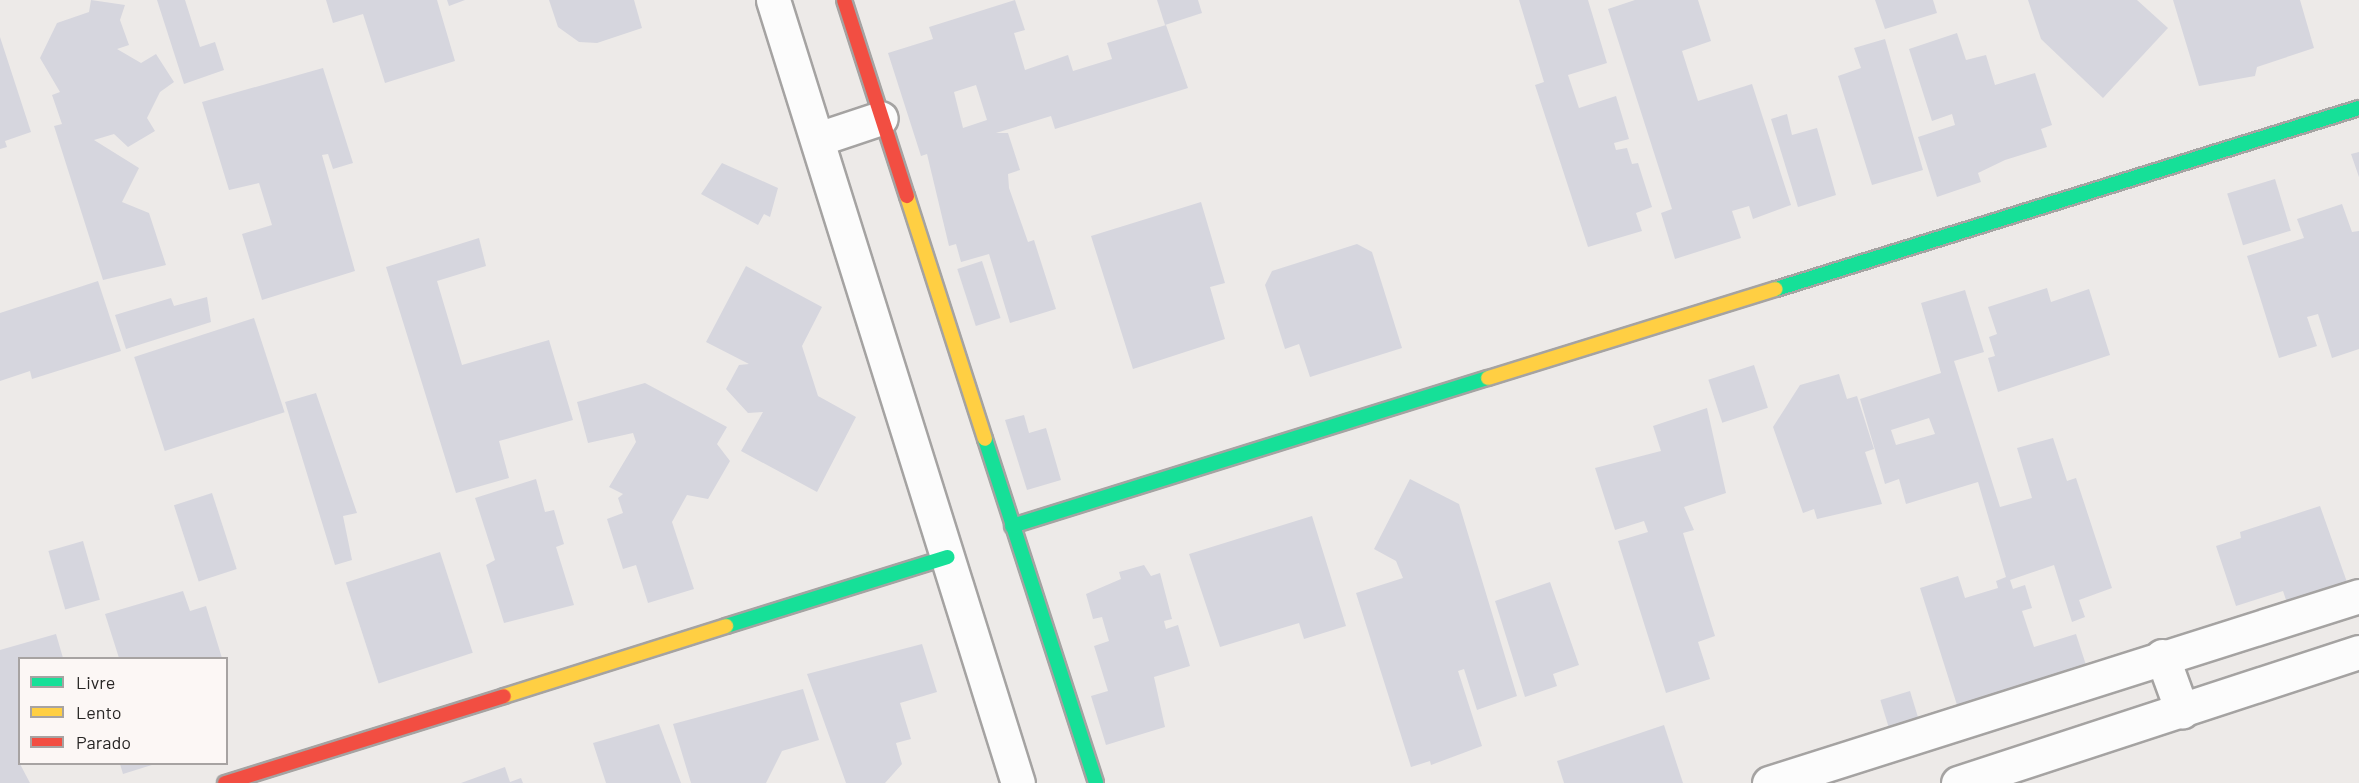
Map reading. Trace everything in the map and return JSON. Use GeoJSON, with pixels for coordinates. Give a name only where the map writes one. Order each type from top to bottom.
{"type":"FeatureCollection","features":[{"type":"Feature","properties":{"kind":"street"},"geometry":{"type":"LineString","coordinates":[[773,0],[1018,783]]}},
{"type":"Feature","properties":{"kind":"street"},"geometry":{"type":"LineString","coordinates":[[844,0],[1096,783]]}},
{"type":"Feature","properties":{"kind":"street"},"geometry":{"type":"LineString","coordinates":[[1012,526],[2359,108]]}},
{"type":"Feature","properties":{"kind":"street"},"geometry":{"type":"LineString","coordinates":[[818,139],[881,118]]}},
{"type":"Feature","properties":{"kind":"street"},"geometry":{"type":"LineString","coordinates":[[225,783],[948,556]]}},
{"type":"Feature","properties":{"kind":"street"},"geometry":{"type":"LineString","coordinates":[[1769,783],[2162,656],[2359,596]]}},
{"type":"Feature","properties":{"kind":"street"},"geometry":{"type":"LineString","coordinates":[[1958,783],[2359,652]]}},
{"type":"Feature","properties":{"kind":"street"},"geometry":{"type":"LineString","coordinates":[[2162,656],[2182,711]]}},
{"type":"Feature","properties":{"kind":"building"},"geometry":{"type":"Polygon","coordinates":[[[91,0],[125,5],[120,20],[129,45],[117,49],[141,63],[156,54],[174,82],[160,92],[147,118],[155,131],[128,147],[114,134],[94,140],[139,168],[122,202],[149,213],[166,265],[103,280],[54,126],[62,124],[52,95],[60,92],[40,58],[57,23],[89,12],[91,0]]]}},
{"type":"Feature","properties":{"kind":"building"},"geometry":{"type":"Polygon","coordinates":[[[157,0],[185,0],[200,47],[215,42],[224,70],[184,84],[157,0]]]}},
{"type":"Feature","properties":{"kind":"building"},"geometry":{"type":"Polygon","coordinates":[[[326,0],[437,0],[455,61],[385,83],[363,14],[333,23],[326,0]]]}},
{"type":"Feature","properties":{"kind":"building"},"geometry":{"type":"Polygon","coordinates":[[[447,0],[465,0],[449,6],[447,0]]]}},
{"type":"Feature","properties":{"kind":"building"},"geometry":{"type":"Polygon","coordinates":[[[549,0],[634,0],[642,28],[597,43],[579,42],[558,27],[549,0]]]}},
{"type":"Feature","properties":{"kind":"building"},"geometry":{"type":"Polygon","coordinates":[[[1015,0],[1025,30],[1014,33],[1025,70],[1068,55],[1073,71],[1112,59],[1107,43],[1166,25],[1188,88],[1055,129],[1051,116],[996,133],[1008,133],[1020,170],[1008,174],[1009,188],[1028,242],[1034,240],[1056,309],[1010,323],[989,254],[961,262],[956,244],[949,246],[927,154],[921,156],[888,53],[933,39],[929,27],[1015,0]],[[976,85],[954,92],[963,128],[987,120],[976,85]]]}},
{"type":"Feature","properties":{"kind":"building"},"geometry":{"type":"Polygon","coordinates":[[[1157,0],[1198,0],[1202,13],[1165,25],[1157,0]]]}},
{"type":"Feature","properties":{"kind":"building"},"geometry":{"type":"Polygon","coordinates":[[[1519,0],[1588,0],[1607,63],[1568,75],[1579,108],[1616,96],[1629,139],[1614,143],[1616,150],[1627,148],[1632,164],[1638,163],[1652,207],[1636,213],[1642,231],[1588,247],[1535,85],[1544,82],[1519,0]]]}},
{"type":"Feature","properties":{"kind":"building"},"geometry":{"type":"Polygon","coordinates":[[[1635,0],[1698,0],[1711,41],[1682,51],[1698,101],[1752,84],[1791,205],[1753,219],[1749,206],[1732,211],[1741,238],[1675,259],[1661,213],[1672,209],[1608,9],[1635,0]]]}},
{"type":"Feature","properties":{"kind":"building"},"geometry":{"type":"Polygon","coordinates":[[[1875,0],[1933,0],[1937,13],[1885,29],[1875,0]]]}},
{"type":"Feature","properties":{"kind":"building"},"geometry":{"type":"Polygon","coordinates":[[[2028,0],[2137,0],[2168,28],[2103,98],[2041,39],[2028,0]]]}},
{"type":"Feature","properties":{"kind":"building"},"geometry":{"type":"Polygon","coordinates":[[[2173,0],[2300,0],[2314,48],[2257,67],[2255,76],[2199,86],[2173,0]]]}},
{"type":"Feature","properties":{"kind":"building"},"geometry":{"type":"Polygon","coordinates":[[[1957,33],[1966,60],[1986,55],[1995,85],[2035,73],[2052,125],[2041,129],[2047,147],[2005,160],[1978,173],[1981,182],[1937,197],[1918,137],[1955,125],[1952,114],[1932,121],[1909,49],[1957,33]]]}},
{"type":"Feature","properties":{"kind":"building"},"geometry":{"type":"Polygon","coordinates":[[[0,37],[31,132],[5,141],[7,147],[0,149],[0,37]]]}},
{"type":"Feature","properties":{"kind":"building"},"geometry":{"type":"Polygon","coordinates":[[[1885,39],[1923,170],[1872,185],[1838,76],[1861,68],[1854,48],[1885,39]]]}},
{"type":"Feature","properties":{"kind":"building"},"geometry":{"type":"Polygon","coordinates":[[[323,68],[353,163],[333,169],[328,154],[322,155],[355,271],[262,300],[242,234],[272,225],[259,183],[229,190],[202,102],[323,68]]]}},
{"type":"Feature","properties":{"kind":"building"},"geometry":{"type":"Polygon","coordinates":[[[1787,114],[1792,135],[1817,128],[1836,195],[1798,207],[1771,119],[1787,114]]]}},
{"type":"Feature","properties":{"kind":"building"},"geometry":{"type":"Polygon","coordinates":[[[2359,152],[2359,177],[2351,154],[2359,152]]]}},
{"type":"Feature","properties":{"kind":"building"},"geometry":{"type":"Polygon","coordinates":[[[722,163],[778,188],[770,217],[764,214],[758,225],[701,194],[722,163]]]}},
{"type":"Feature","properties":{"kind":"building"},"geometry":{"type":"Polygon","coordinates":[[[2275,179],[2291,231],[2243,245],[2227,194],[2275,179]]]}},
{"type":"Feature","properties":{"kind":"building"},"geometry":{"type":"Polygon","coordinates":[[[1201,202],[1225,283],[1210,287],[1225,339],[1133,369],[1091,236],[1201,202]]]}},
{"type":"Feature","properties":{"kind":"building"},"geometry":{"type":"Polygon","coordinates":[[[2342,204],[2352,232],[2359,231],[2359,349],[2332,358],[2318,314],[2307,317],[2317,346],[2279,358],[2247,256],[2304,238],[2297,219],[2342,204]]]}},
{"type":"Feature","properties":{"kind":"building"},"geometry":{"type":"Polygon","coordinates":[[[479,238],[486,266],[437,281],[462,365],[549,340],[573,420],[499,441],[509,478],[456,493],[386,267],[479,238]]]}},
{"type":"Feature","properties":{"kind":"building"},"geometry":{"type":"Polygon","coordinates":[[[1357,244],[1372,252],[1402,348],[1310,377],[1299,344],[1285,349],[1265,285],[1272,271],[1357,244]]]}},
{"type":"Feature","properties":{"kind":"building"},"geometry":{"type":"Polygon","coordinates":[[[982,261],[1001,318],[976,326],[957,269],[982,261]]]}},
{"type":"Feature","properties":{"kind":"building"},"geometry":{"type":"Polygon","coordinates":[[[746,266],[822,307],[802,346],[818,396],[856,417],[817,492],[741,451],[763,412],[748,413],[726,389],[739,365],[749,364],[706,342],[746,266]]]}},
{"type":"Feature","properties":{"kind":"building"},"geometry":{"type":"Polygon","coordinates":[[[98,281],[121,351],[32,379],[30,371],[0,381],[0,313],[98,281]]]}},
{"type":"Feature","properties":{"kind":"building"},"geometry":{"type":"Polygon","coordinates":[[[2047,288],[2051,302],[2089,289],[2110,355],[1998,392],[1988,358],[1995,356],[1989,337],[1997,334],[1988,307],[2047,288]]]}},
{"type":"Feature","properties":{"kind":"building"},"geometry":{"type":"Polygon","coordinates":[[[1965,290],[1984,352],[1954,361],[2000,507],[2032,498],[2017,448],[2053,438],[2067,481],[2076,478],[2112,588],[2079,600],[2085,617],[2072,622],[2054,565],[2010,580],[2013,589],[2025,585],[2032,608],[2022,611],[2034,647],[2076,634],[2086,665],[1957,705],[1920,588],[1958,576],[1965,598],[1998,588],[1996,581],[2006,577],[1978,482],[1906,504],[1899,479],[1885,484],[1860,399],[1941,373],[1921,303],[1965,290]],[[1929,418],[1891,430],[1896,445],[1935,434],[1929,418]]]}},
{"type":"Feature","properties":{"kind":"building"},"geometry":{"type":"Polygon","coordinates":[[[207,297],[211,322],[126,349],[115,315],[171,298],[174,306],[207,297]]]}},
{"type":"Feature","properties":{"kind":"building"},"geometry":{"type":"Polygon","coordinates":[[[254,318],[285,412],[165,451],[134,357],[254,318]]]}},
{"type":"Feature","properties":{"kind":"building"},"geometry":{"type":"Polygon","coordinates":[[[1754,365],[1768,408],[1722,423],[1708,380],[1754,365]]]}},
{"type":"Feature","properties":{"kind":"building"},"geometry":{"type":"Polygon","coordinates":[[[1839,374],[1847,399],[1857,396],[1874,449],[1865,452],[1882,504],[1817,519],[1814,509],[1803,513],[1773,427],[1800,385],[1839,374]]]}},
{"type":"Feature","properties":{"kind":"building"},"geometry":{"type":"Polygon","coordinates":[[[645,383],[727,427],[717,444],[730,461],[708,499],[687,495],[672,522],[694,589],[648,603],[636,565],[623,569],[607,519],[623,513],[618,498],[623,494],[609,487],[636,442],[633,433],[588,443],[577,402],[645,383]]]}},
{"type":"Feature","properties":{"kind":"building"},"geometry":{"type":"Polygon","coordinates":[[[316,393],[357,513],[343,516],[352,560],[335,565],[285,402],[316,393]]]}},
{"type":"Feature","properties":{"kind":"building"},"geometry":{"type":"Polygon","coordinates":[[[1707,408],[1726,493],[1684,507],[1694,530],[1683,533],[1715,636],[1698,642],[1710,679],[1666,693],[1618,541],[1648,532],[1644,521],[1615,530],[1595,468],[1661,451],[1653,426],[1707,408]]]}},
{"type":"Feature","properties":{"kind":"building"},"geometry":{"type":"Polygon","coordinates":[[[1024,415],[1029,433],[1046,428],[1061,480],[1027,490],[1005,420],[1024,415]]]}},
{"type":"Feature","properties":{"kind":"building"},"geometry":{"type":"Polygon","coordinates":[[[536,479],[545,512],[554,510],[564,544],[556,547],[574,605],[504,623],[486,565],[495,560],[475,498],[536,479]]]}},
{"type":"Feature","properties":{"kind":"building"},"geometry":{"type":"Polygon","coordinates":[[[1410,479],[1459,504],[1517,696],[1477,710],[1464,669],[1458,671],[1482,746],[1431,765],[1430,761],[1411,767],[1356,593],[1403,578],[1396,561],[1374,549],[1410,479]]]}},
{"type":"Feature","properties":{"kind":"building"},"geometry":{"type":"Polygon","coordinates":[[[212,493],[237,569],[199,581],[174,505],[212,493]]]}},
{"type":"Feature","properties":{"kind":"building"},"geometry":{"type":"Polygon","coordinates":[[[2320,506],[2348,585],[2287,603],[2283,591],[2236,606],[2216,546],[2241,538],[2240,532],[2320,506]]]}},
{"type":"Feature","properties":{"kind":"building"},"geometry":{"type":"Polygon","coordinates":[[[1312,516],[1346,626],[1304,639],[1299,623],[1220,647],[1189,554],[1312,516]]]}},
{"type":"Feature","properties":{"kind":"building"},"geometry":{"type":"Polygon","coordinates":[[[83,541],[100,600],[65,610],[48,551],[83,541]]]}},
{"type":"Feature","properties":{"kind":"building"},"geometry":{"type":"Polygon","coordinates":[[[440,552],[473,653],[379,683],[346,583],[440,552]]]}},
{"type":"Feature","properties":{"kind":"building"},"geometry":{"type":"Polygon","coordinates":[[[1144,565],[1151,576],[1160,573],[1172,619],[1164,621],[1166,629],[1178,625],[1190,666],[1154,677],[1165,727],[1106,745],[1091,696],[1108,691],[1094,646],[1109,641],[1102,617],[1093,619],[1086,594],[1121,579],[1119,572],[1144,565]]]}},
{"type":"Feature","properties":{"kind":"building"},"geometry":{"type":"Polygon","coordinates":[[[1550,582],[1579,665],[1553,674],[1557,686],[1525,697],[1495,601],[1550,582]]]}},
{"type":"Feature","properties":{"kind":"building"},"geometry":{"type":"Polygon","coordinates":[[[183,591],[190,611],[206,606],[222,657],[119,657],[105,614],[183,591]]]}},
{"type":"Feature","properties":{"kind":"building"},"geometry":{"type":"Polygon","coordinates":[[[56,634],[63,657],[18,657],[18,765],[21,765],[30,783],[0,783],[0,650],[56,634]]]}},
{"type":"Feature","properties":{"kind":"building"},"geometry":{"type":"Polygon","coordinates":[[[922,644],[937,692],[900,703],[911,739],[896,743],[902,764],[885,783],[846,783],[807,674],[922,644]]]}},
{"type":"Feature","properties":{"kind":"building"},"geometry":{"type":"Polygon","coordinates":[[[803,689],[819,740],[782,751],[766,783],[691,783],[673,724],[803,689]]]}},
{"type":"Feature","properties":{"kind":"building"},"geometry":{"type":"Polygon","coordinates":[[[1910,691],[1918,718],[1889,727],[1880,700],[1910,691]]]}},
{"type":"Feature","properties":{"kind":"building"},"geometry":{"type":"Polygon","coordinates":[[[659,724],[681,783],[606,783],[593,743],[659,724]]]}},
{"type":"Feature","properties":{"kind":"building"},"geometry":{"type":"Polygon","coordinates":[[[1664,725],[1683,783],[1564,783],[1557,761],[1664,725]]]}},
{"type":"Feature","properties":{"kind":"building"},"geometry":{"type":"Polygon","coordinates":[[[120,765],[152,765],[123,774],[120,765]]]}},
{"type":"Feature","properties":{"kind":"building"},"geometry":{"type":"Polygon","coordinates":[[[505,767],[510,782],[521,778],[523,783],[461,783],[505,767]]]}},
{"type":"Feature","properties":{"kind":"traffic: fast"},"geometry":{"type":"LineString","coordinates":[[1776,289],[2359,108]]}},
{"type":"Feature","properties":{"kind":"traffic: fast"},"geometry":{"type":"LineString","coordinates":[[1012,526],[1488,378]]}},
{"type":"Feature","properties":{"kind":"traffic: fast"},"geometry":{"type":"LineString","coordinates":[[985,439],[1096,783]]}},
{"type":"Feature","properties":{"kind":"traffic: fast"},"geometry":{"type":"LineString","coordinates":[[726,626],[948,557]]}},
{"type":"Feature","properties":{"kind":"traffic: slow"},"geometry":{"type":"LineString","coordinates":[[907,196],[985,439]]}},
{"type":"Feature","properties":{"kind":"traffic: slow"},"geometry":{"type":"LineString","coordinates":[[1488,378],[1776,289]]}},
{"type":"Feature","properties":{"kind":"traffic: slow"},"geometry":{"type":"LineString","coordinates":[[504,696],[726,626]]}},
{"type":"Feature","properties":{"kind":"traffic: jam"},"geometry":{"type":"LineString","coordinates":[[844,0],[907,196]]}},
{"type":"Feature","properties":{"kind":"traffic: jam"},"geometry":{"type":"LineString","coordinates":[[225,783],[504,696]]}}]}
